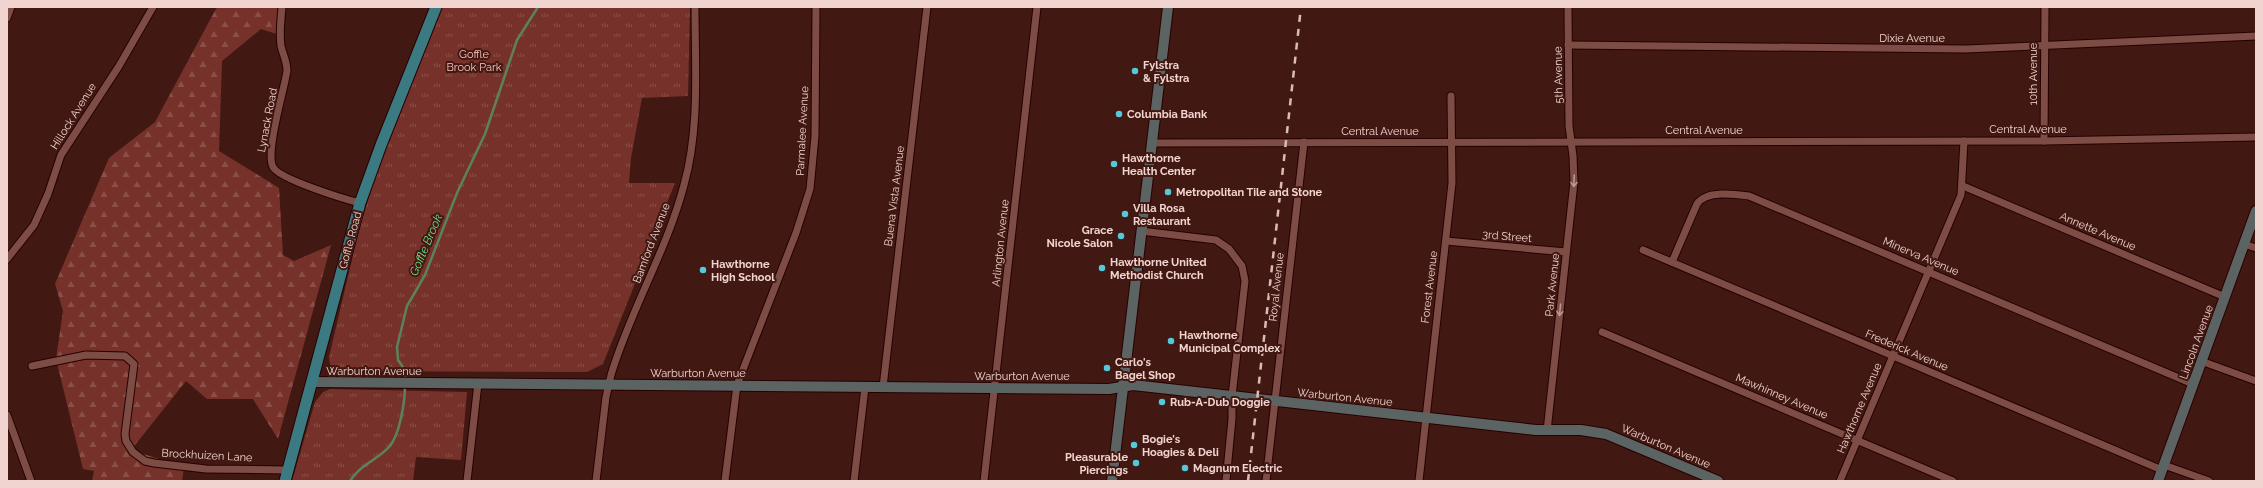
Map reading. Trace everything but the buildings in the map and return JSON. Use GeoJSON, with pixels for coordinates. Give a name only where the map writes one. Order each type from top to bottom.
{"type":"FeatureCollection","features":[{"type":"Feature","properties":{"kind":"main road","name":"Goffle Road"},"geometry":{"type":"LineString","coordinates":[[285,481],[360,203],[378,152],[436,7]]}},
{"type":"Feature","properties":{"kind":"street"},"geometry":{"type":"LineString","coordinates":[[7,18],[11,7]]}},
{"type":"Feature","properties":{"kind":"street","name":"Hillock Avenue"},"geometry":{"type":"LineString","coordinates":[[7,259],[34,225],[48,194],[61,155],[119,66],[153,7]]}},
{"type":"Feature","properties":{"kind":"street","name":"Lynack Road"},"geometry":{"type":"LineString","coordinates":[[282,7],[280,34],[287,63],[287,71],[271,144],[270,160],[272,167],[276,172],[298,182],[360,203]]}},
{"type":"Feature","properties":{"kind":"street","name":"Bamford Avenue"},"geometry":{"type":"LineString","coordinates":[[596,481],[608,385],[678,202],[687,172],[694,123],[695,7]]}},
{"type":"Feature","properties":{"kind":"street","name":"Parmalee Avenue"},"geometry":{"type":"LineString","coordinates":[[725,481],[737,385],[796,233],[810,189],[815,136],[816,7]]}},
{"type":"Feature","properties":{"kind":"street","name":"Buena Vista Avenue"},"geometry":{"type":"LineString","coordinates":[[883,387],[927,7]]}},
{"type":"Feature","properties":{"kind":"street","name":"Arlington Avenue"},"geometry":{"type":"LineString","coordinates":[[984,481],[1037,7]]}},
{"type":"Feature","properties":{"kind":"street"},"geometry":{"type":"LineString","coordinates":[[1112,481],[1168,7]]}},
{"type":"Feature","properties":{"kind":"street","name":"5th Avenue"},"geometry":{"type":"LineString","coordinates":[[1568,7],[1569,126],[1572,142]]}},
{"type":"Feature","properties":{"kind":"street","name":"10th Avenue"},"geometry":{"type":"LineString","coordinates":[[2044,7],[2044,141]]}},
{"type":"Feature","properties":{"kind":"street","name":"Dixie Avenue"},"geometry":{"type":"LineString","coordinates":[[1568,45],[1935,49],[2044,46],[2256,36]]}},
{"type":"Feature","properties":{"kind":"street","name":"Forest Avenue"},"geometry":{"type":"LineString","coordinates":[[1419,481],[1452,183],[1451,96]]}},
{"type":"Feature","properties":{"kind":"street","name":"Central Avenue"},"geometry":{"type":"LineString","coordinates":[[1151,143],[2044,141],[2256,137]]}},
{"type":"Feature","properties":{"kind":"street","name":"Hawthorne Avenue"},"geometry":{"type":"LineString","coordinates":[[1840,481],[1961,195],[1963,186],[1964,141]]}},
{"type":"Feature","properties":{"kind":"street","name":"Royal Avenue"},"geometry":{"type":"LineString","coordinates":[[1266,481],[1304,142]]}},
{"type":"Feature","properties":{"kind":"street","name":"Park Avenue"},"geometry":{"type":"LineString","coordinates":[[1547,431],[1574,182],[1572,142]]}},
{"type":"Feature","properties":{"kind":"street","name":"Annette Avenue"},"geometry":{"type":"LineString","coordinates":[[1963,186],[2225,297]]}},
{"type":"Feature","properties":{"kind":"street","name":"Minerva Avenue"},"geometry":{"type":"LineString","coordinates":[[1672,262],[1700,201],[1708,196],[1743,195],[1756,198],[2193,384]]}},
{"type":"Feature","properties":{"kind":"street","name":"Lincoln Avenue"},"geometry":{"type":"LineString","coordinates":[[2158,481],[2256,211]]}},
{"type":"Feature","properties":{"kind":"street"},"geometry":{"type":"LineString","coordinates":[[1141,231],[1216,240],[1223,244],[1244,270],[1245,281],[1232,396],[1232,419],[1226,481]]}},
{"type":"Feature","properties":{"kind":"street","name":"3rd Street"},"geometry":{"type":"LineString","coordinates":[[1446,241],[1566,252]]}},
{"type":"Feature","properties":{"kind":"street"},"geometry":{"type":"LineString","coordinates":[[2244,244],[2256,248]]}},
{"type":"Feature","properties":{"kind":"street","name":"Frederick Avenue"},"geometry":{"type":"LineString","coordinates":[[1643,250],[1893,356],[2163,467],[2209,481]]}},
{"type":"Feature","properties":{"kind":"street","name":"Mawhinney Avenue"},"geometry":{"type":"LineString","coordinates":[[1602,332],[1953,481]]}},
{"type":"Feature","properties":{"kind":"street","name":"Brockhuizen Lane"},"geometry":{"type":"LineString","coordinates":[[32,366],[86,354],[125,356],[134,364],[126,441],[133,452],[145,461],[188,468],[288,470]]}},
{"type":"Feature","properties":{"kind":"street"},"geometry":{"type":"LineString","coordinates":[[2201,361],[2256,382]]}},
{"type":"Feature","properties":{"kind":"street","name":"Warburton Avenue"},"geometry":{"type":"LineString","coordinates":[[312,382],[994,388],[1109,388],[1132,385],[1547,431],[1581,430],[1606,434],[1718,481]]}},
{"type":"Feature","properties":{"kind":"street"},"geometry":{"type":"LineString","coordinates":[[467,481],[478,384]]}},
{"type":"Feature","properties":{"kind":"street"},"geometry":{"type":"LineString","coordinates":[[854,481],[865,387]]}},
{"type":"Feature","properties":{"kind":"street"},"geometry":{"type":"LineString","coordinates":[[7,415],[31,481]]}},
{"type":"Feature","properties":{"kind":"green space"},"geometry":{"type":"Polygon","coordinates":[[[217,7],[283,7],[283,36],[261,29],[222,61],[219,151],[279,188],[283,255],[294,261],[331,245],[278,439],[253,399],[207,399],[186,381],[131,450],[184,467],[182,481],[92,481],[94,471],[83,469],[56,359],[63,311],[55,284],[109,158],[155,122],[217,7]]]}},
{"type":"Feature","properties":{"kind":"green space","name":"Goffle Brook Park"},"geometry":{"type":"Polygon","coordinates":[[[442,7],[690,7],[688,96],[642,98],[631,158],[629,183],[675,183],[603,364],[587,372],[331,371],[329,357],[358,234],[374,179],[442,7]]]}},
{"type":"Feature","properties":{"kind":"green space"},"geometry":{"type":"Polygon","coordinates":[[[330,389],[467,392],[461,460],[416,457],[413,481],[292,481],[315,402],[323,392],[330,389]]]}},
{"type":"Feature","properties":{"kind":"waterway","name":"Goffle Brook"},"geometry":{"type":"LineString","coordinates":[[405,380],[405,370],[398,360],[397,347],[407,306],[425,275],[457,193],[485,134],[517,40],[538,7]]}},
{"type":"Feature","properties":{"kind":"waterway","name":"Goffle Brook"},"geometry":{"type":"LineString","coordinates":[[350,481],[354,475],[384,452],[393,442],[401,418],[405,385]]}},
{"type":"Feature","properties":{"kind":"railway"},"geometry":{"type":"LineString","coordinates":[[1248,481],[1301,7]]}},
{"type":"Feature","properties":{"kind":"place","name":"Fylstra & Fylstra"},"geometry":{"type":"Point","coordinates":[1135,71]}},
{"type":"Feature","properties":{"kind":"place","name":"Columbia Bank"},"geometry":{"type":"Point","coordinates":[1119,114]}},
{"type":"Feature","properties":{"kind":"place","name":"Hawthorne Health Center"},"geometry":{"type":"Point","coordinates":[1114,164]}},
{"type":"Feature","properties":{"kind":"place","name":"Metropolitan Tile and Stone"},"geometry":{"type":"Point","coordinates":[1168,192]}},
{"type":"Feature","properties":{"kind":"place","name":"Villa Rosa Restaurant"},"geometry":{"type":"Point","coordinates":[1125,214]}},
{"type":"Feature","properties":{"kind":"place","name":"Grace Nicole Salon"},"geometry":{"type":"Point","coordinates":[1121,236]}},
{"type":"Feature","properties":{"kind":"place","name":"Hawthorne United Methodist Church"},"geometry":{"type":"Point","coordinates":[1102,268]}},
{"type":"Feature","properties":{"kind":"place","name":"Hawthorne High School"},"geometry":{"type":"Point","coordinates":[703,270]}},
{"type":"Feature","properties":{"kind":"place","name":"Hawthorne Municipal Complex"},"geometry":{"type":"Point","coordinates":[1171,341]}},
{"type":"Feature","properties":{"kind":"place","name":"Carlo's Bagel Shop"},"geometry":{"type":"Point","coordinates":[1107,368]}},
{"type":"Feature","properties":{"kind":"place","name":"Rub-A-Dub Doggie"},"geometry":{"type":"Point","coordinates":[1162,402]}},
{"type":"Feature","properties":{"kind":"place","name":"Bogie's Hoagies & Deli"},"geometry":{"type":"Point","coordinates":[1134,445]}},
{"type":"Feature","properties":{"kind":"place","name":"Pleasurable Piercings"},"geometry":{"type":"Point","coordinates":[1136,463]}},
{"type":"Feature","properties":{"kind":"place","name":"Magnum Electric"},"geometry":{"type":"Point","coordinates":[1185,468]}}]}
